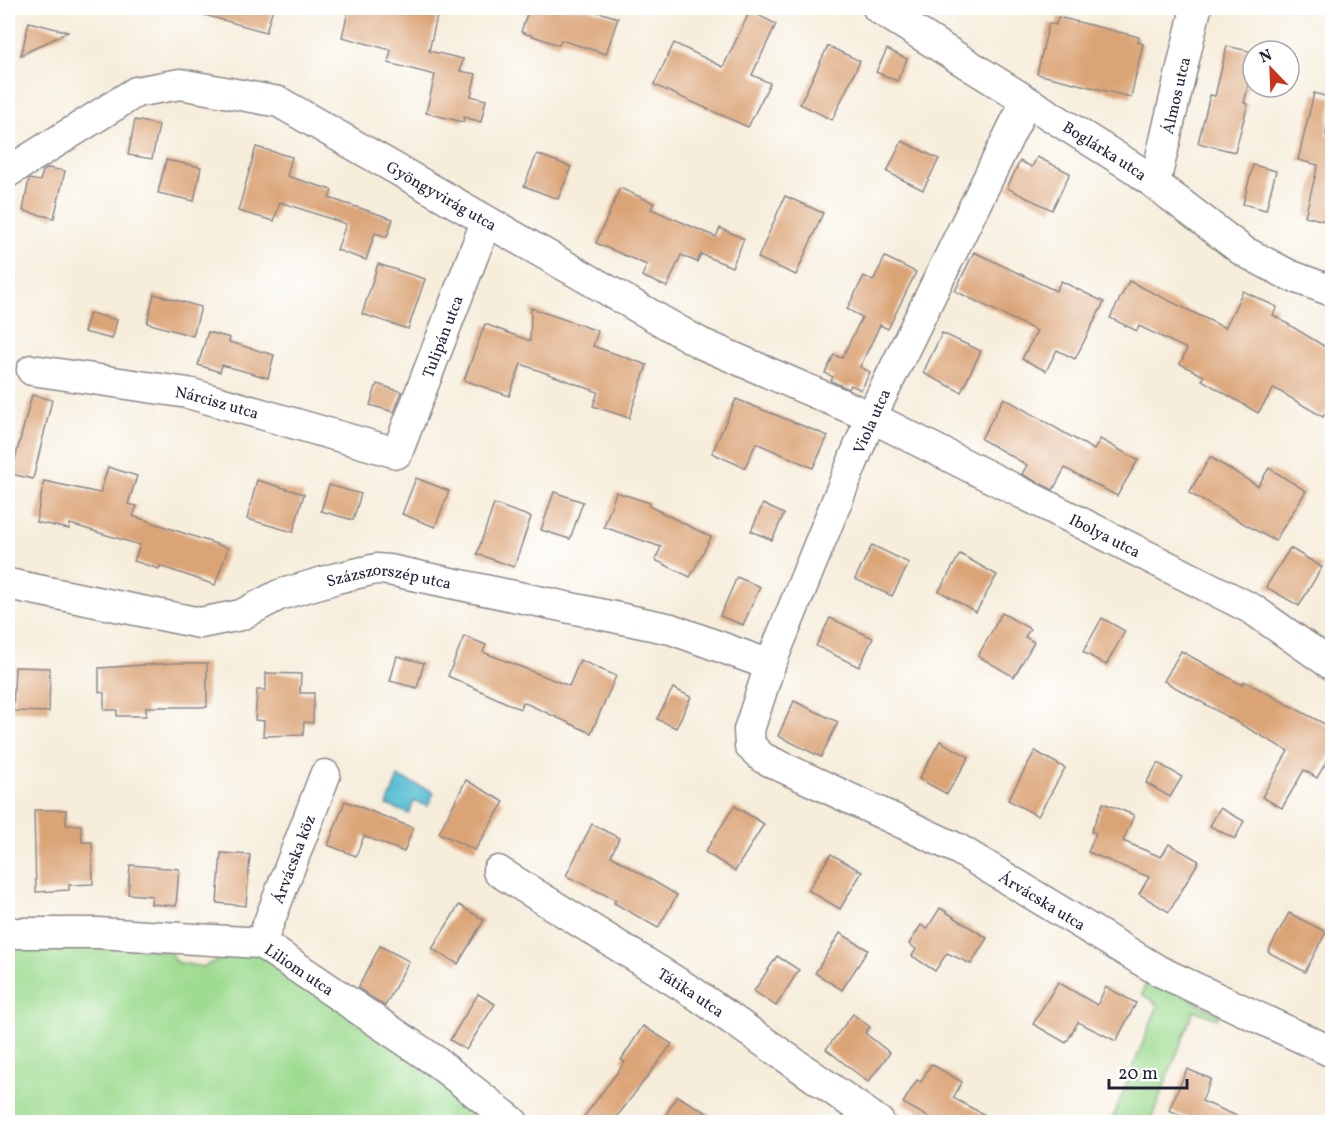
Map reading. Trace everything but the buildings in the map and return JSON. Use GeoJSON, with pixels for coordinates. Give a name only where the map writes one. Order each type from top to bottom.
{"type":"FeatureCollection","features":[{"type":"Feature","properties":{"kind":"street","name":"Boglárka utca"},"geometry":{"type":"LineString","coordinates":[[878,8],[1155,183],[1244,251],[1289,275],[1332,291]]}},
{"type":"Feature","properties":{"kind":"street","name":"Álmos utca"},"geometry":{"type":"LineString","coordinates":[[1155,183],[1196,8]]}},
{"type":"Feature","properties":{"kind":"street","name":"Gyöngyvirág utca"},"geometry":{"type":"LineString","coordinates":[[8,172],[136,92],[180,84],[279,102],[700,343],[871,417]]}},
{"type":"Feature","properties":{"kind":"street","name":"Viola utca"},"geometry":{"type":"LineString","coordinates":[[753,752],[748,740],[749,729],[770,665],[871,417],[1026,100]]}},
{"type":"Feature","properties":{"kind":"street","name":"Tulipán utca"},"geometry":{"type":"LineString","coordinates":[[397,453],[486,222]]}},
{"type":"Feature","properties":{"kind":"street","name":"Nárcisz utca"},"geometry":{"type":"LineString","coordinates":[[32,370],[188,393],[397,453]]}},
{"type":"Feature","properties":{"kind":"street","name":"Ibolya utca"},"geometry":{"type":"LineString","coordinates":[[871,417],[1252,609],[1332,665]]}},
{"type":"Feature","properties":{"kind":"street","name":"Százszorszép utca"},"geometry":{"type":"LineString","coordinates":[[8,584],[200,623],[241,615],[279,595],[337,578],[376,569],[389,570],[672,629],[770,665]]}},
{"type":"Feature","properties":{"kind":"street","name":"Árvácska utca"},"geometry":{"type":"LineString","coordinates":[[753,752],[958,849],[1159,970],[1332,1053]]}},
{"type":"Feature","properties":{"kind":"street","name":"Árvácska köz"},"geometry":{"type":"LineString","coordinates":[[261,943],[325,776]]}},
{"type":"Feature","properties":{"kind":"street","name":"Tátika utca"},"geometry":{"type":"LineString","coordinates":[[498,871],[694,993],[879,1122]]}},
{"type":"Feature","properties":{"kind":"street","name":"Liliom utca"},"geometry":{"type":"LineString","coordinates":[[8,933],[98,933],[261,943],[434,1060],[513,1122]]}},
{"type":"Feature","properties":{"kind":"green space"},"geometry":{"type":"Polygon","coordinates":[[[96,944],[170,952],[176,962],[203,967],[239,950],[259,952],[424,1065],[488,1122],[8,1122],[8,1067],[13,1065],[8,1063],[8,945],[96,944]]]}},
{"type":"Feature","properties":{"kind":"green space"},"geometry":{"type":"Polygon","coordinates":[[[1148,977],[1219,1014],[1217,1019],[1194,1010],[1150,1122],[1111,1122],[1158,1005],[1142,994],[1148,977]]]}},
{"type":"Feature","properties":{"kind":"water"},"geometry":{"type":"Polygon","coordinates":[[[398,777],[434,792],[428,806],[414,801],[409,814],[387,805],[398,777]]]}}]}
